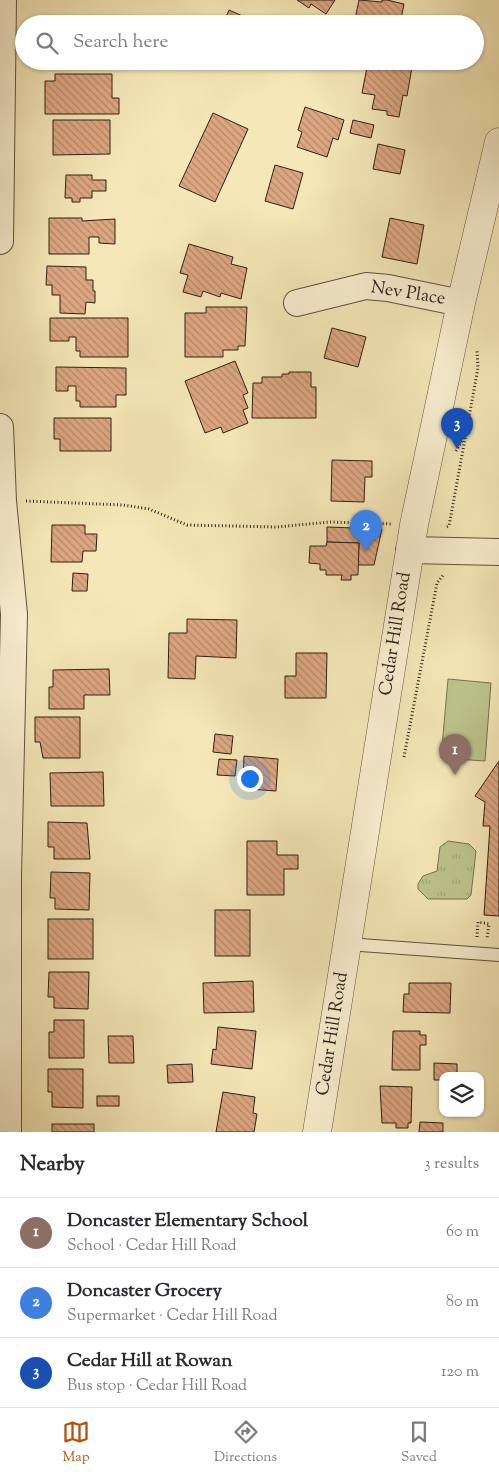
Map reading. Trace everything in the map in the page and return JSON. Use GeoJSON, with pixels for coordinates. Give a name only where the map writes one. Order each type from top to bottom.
{"type":"FeatureCollection","features":[{"type":"Feature","properties":{"kind":"street"},"geometry":{"type":"LineString","coordinates":[[0,241],[3,0]]}},
{"type":"Feature","properties":{"kind":"street","name":"Cedar Hill Road"},"geometry":{"type":"LineString","coordinates":[[317,1132],[411,537],[461,303],[499,144]]}},
{"type":"Feature","properties":{"kind":"street","name":"Nev Place"},"geometry":{"type":"LineString","coordinates":[[298,303],[366,286],[388,288],[461,303]]}},
{"type":"Feature","properties":{"kind":"street"},"geometry":{"type":"LineString","coordinates":[[0,427],[3,500],[14,614],[8,876],[8,1132]]}},
{"type":"Feature","properties":{"kind":"street"},"geometry":{"type":"LineString","coordinates":[[411,537],[499,552]]}},
{"type":"Feature","properties":{"kind":"lane"},"geometry":{"type":"LineString","coordinates":[[347,944],[499,955]]}},
{"type":"Feature","properties":{"kind":"path"},"geometry":{"type":"LineString","coordinates":[[443,528],[449,526],[478,368],[478,341]]}},
{"type":"Feature","properties":{"kind":"path"},"geometry":{"type":"LineString","coordinates":[[3,500],[123,505],[149,509],[187,525],[277,527],[330,522],[411,537]]}},
{"type":"Feature","properties":{"kind":"path"},"geometry":{"type":"LineString","coordinates":[[403,764],[436,583],[445,572],[450,570]]}},
{"type":"Feature","properties":{"kind":"green space"},"geometry":{"type":"Polygon","coordinates":[[[448,679],[491,683],[485,761],[441,758],[448,679]]]}},
{"type":"Feature","properties":{"kind":"green space"},"geometry":{"type":"Polygon","coordinates":[[[448,841],[469,844],[476,851],[471,895],[467,899],[428,899],[418,889],[418,884],[423,876],[437,871],[440,847],[448,841]]]}},
{"type":"Feature","properties":{"kind":"building"},"geometry":{"type":"Polygon","coordinates":[[[297,0],[335,0],[326,14],[311,4],[309,8],[297,0]]]}},
{"type":"Feature","properties":{"kind":"building"},"geometry":{"type":"Polygon","coordinates":[[[359,0],[382,2],[382,0],[387,0],[404,4],[402,15],[356,15],[359,0]]]}},
{"type":"Feature","properties":{"kind":"building"},"geometry":{"type":"Polygon","coordinates":[[[229,10],[240,15],[227,15],[229,10]]]}},
{"type":"Feature","properties":{"kind":"building"},"geometry":{"type":"Polygon","coordinates":[[[366,70],[411,70],[407,96],[403,95],[399,117],[387,115],[387,111],[372,109],[375,95],[362,93],[366,70]]]}},
{"type":"Feature","properties":{"kind":"building"},"geometry":{"type":"Polygon","coordinates":[[[55,74],[112,74],[112,98],[119,98],[119,114],[45,114],[45,81],[55,81],[55,74]]]}},
{"type":"Feature","properties":{"kind":"building"},"geometry":{"type":"Polygon","coordinates":[[[305,107],[344,120],[338,140],[333,138],[327,157],[297,147],[302,132],[298,130],[305,107]]]}},
{"type":"Feature","properties":{"kind":"building"},"geometry":{"type":"Polygon","coordinates":[[[213,113],[248,129],[215,202],[179,186],[213,113]]]}},
{"type":"Feature","properties":{"kind":"building"},"geometry":{"type":"Polygon","coordinates":[[[53,120],[110,120],[110,154],[53,155],[53,120]]]}},
{"type":"Feature","properties":{"kind":"building"},"geometry":{"type":"Polygon","coordinates":[[[353,120],[374,125],[371,138],[350,133],[353,120]]]}},
{"type":"Feature","properties":{"kind":"building"},"geometry":{"type":"Polygon","coordinates":[[[378,144],[405,150],[400,174],[373,169],[378,144]]]}},
{"type":"Feature","properties":{"kind":"building"},"geometry":{"type":"Polygon","coordinates":[[[275,165],[303,173],[293,209],[265,201],[275,165]]]}},
{"type":"Feature","properties":{"kind":"building"},"geometry":{"type":"Polygon","coordinates":[[[66,175],[92,175],[92,180],[106,180],[106,191],[92,191],[92,198],[80,198],[80,202],[72,202],[72,198],[65,198],[66,175]]]}},
{"type":"Feature","properties":{"kind":"building"},"geometry":{"type":"Polygon","coordinates":[[[49,218],[82,218],[82,221],[115,219],[115,244],[99,243],[99,237],[89,237],[89,254],[49,254],[49,218]]]}},
{"type":"Feature","properties":{"kind":"building"},"geometry":{"type":"Polygon","coordinates":[[[390,218],[424,225],[417,264],[382,257],[390,218]]]}},
{"type":"Feature","properties":{"kind":"building"},"geometry":{"type":"Polygon","coordinates":[[[189,244],[233,257],[231,264],[247,268],[241,299],[221,293],[220,297],[203,291],[201,297],[183,292],[188,275],[180,273],[189,244]]]}},
{"type":"Feature","properties":{"kind":"building"},"geometry":{"type":"Polygon","coordinates":[[[47,266],[86,267],[86,280],[93,280],[95,303],[86,302],[85,314],[60,313],[60,295],[52,295],[52,285],[46,285],[47,266]]]}},
{"type":"Feature","properties":{"kind":"building"},"geometry":{"type":"Polygon","coordinates":[[[206,307],[247,307],[245,346],[238,346],[238,350],[223,350],[223,357],[185,357],[185,313],[206,313],[206,307]]]}},
{"type":"Feature","properties":{"kind":"building"},"geometry":{"type":"Polygon","coordinates":[[[50,318],[128,318],[128,357],[80,357],[80,351],[76,351],[76,337],[69,337],[69,341],[50,341],[50,318]]]}},
{"type":"Feature","properties":{"kind":"building"},"geometry":{"type":"Polygon","coordinates":[[[332,328],[366,337],[358,367],[324,358],[332,328]]]}},
{"type":"Feature","properties":{"kind":"building"},"geometry":{"type":"Polygon","coordinates":[[[235,361],[248,393],[243,395],[248,408],[243,410],[248,423],[223,433],[221,427],[205,433],[185,381],[235,361]]]}},
{"type":"Feature","properties":{"kind":"building"},"geometry":{"type":"Polygon","coordinates":[[[56,367],[126,368],[126,395],[116,395],[116,407],[80,407],[80,401],[76,401],[76,386],[68,386],[68,391],[56,391],[56,367]]]}},
{"type":"Feature","properties":{"kind":"building"},"geometry":{"type":"Polygon","coordinates":[[[289,372],[311,372],[311,387],[316,387],[316,418],[252,418],[253,383],[262,383],[262,377],[282,377],[282,374],[289,374],[289,372]]]}},
{"type":"Feature","properties":{"kind":"building"},"geometry":{"type":"Polygon","coordinates":[[[54,418],[111,418],[111,451],[60,451],[60,439],[54,439],[54,418]]]}},
{"type":"Feature","properties":{"kind":"building"},"geometry":{"type":"Polygon","coordinates":[[[332,460],[372,461],[372,477],[365,477],[364,502],[331,501],[332,460]]]}},
{"type":"Feature","properties":{"kind":"building"},"geometry":{"type":"Polygon","coordinates":[[[52,525],[85,525],[85,534],[97,534],[96,551],[83,551],[82,562],[51,562],[52,525]]]}},
{"type":"Feature","properties":{"kind":"building"},"geometry":{"type":"Polygon","coordinates":[[[327,527],[382,529],[374,565],[358,565],[359,543],[327,542],[327,527]]]}},
{"type":"Feature","properties":{"kind":"building"},"geometry":{"type":"Polygon","coordinates":[[[327,542],[359,543],[358,575],[351,575],[351,580],[341,580],[342,575],[326,575],[326,570],[320,570],[320,564],[309,563],[310,546],[326,546],[327,542]]]}},
{"type":"Feature","properties":{"kind":"building"},"geometry":{"type":"Polygon","coordinates":[[[73,573],[88,574],[87,591],[72,591],[73,573]]]}},
{"type":"Feature","properties":{"kind":"building"},"geometry":{"type":"Polygon","coordinates":[[[187,619],[237,620],[236,658],[196,656],[195,679],[168,678],[169,633],[187,633],[187,619]]]}},
{"type":"Feature","properties":{"kind":"building"},"geometry":{"type":"Polygon","coordinates":[[[296,653],[327,653],[326,698],[285,698],[285,676],[296,676],[296,653]]]}},
{"type":"Feature","properties":{"kind":"building"},"geometry":{"type":"Polygon","coordinates":[[[109,669],[110,695],[84,695],[84,709],[49,709],[49,687],[53,687],[53,670],[109,669]]]}},
{"type":"Feature","properties":{"kind":"building"},"geometry":{"type":"Polygon","coordinates":[[[35,717],[80,717],[80,758],[43,758],[40,742],[35,742],[35,717]]]}},
{"type":"Feature","properties":{"kind":"building"},"geometry":{"type":"Polygon","coordinates":[[[215,734],[233,736],[231,754],[213,752],[215,734]]]}},
{"type":"Feature","properties":{"kind":"building"},"geometry":{"type":"Polygon","coordinates":[[[244,756],[278,759],[276,791],[248,789],[249,780],[243,780],[244,756]]]}},
{"type":"Feature","properties":{"kind":"building"},"geometry":{"type":"Polygon","coordinates":[[[219,759],[237,760],[235,776],[217,775],[219,759]]]}},
{"type":"Feature","properties":{"kind":"building"},"geometry":{"type":"Polygon","coordinates":[[[499,761],[499,916],[484,915],[490,826],[483,826],[485,802],[475,796],[499,761]]]}},
{"type":"Feature","properties":{"kind":"building"},"geometry":{"type":"Polygon","coordinates":[[[103,772],[104,806],[51,806],[50,773],[103,772]]]}},
{"type":"Feature","properties":{"kind":"building"},"geometry":{"type":"Polygon","coordinates":[[[48,822],[87,823],[90,859],[54,859],[54,847],[48,847],[48,822]]]}},
{"type":"Feature","properties":{"kind":"building"},"geometry":{"type":"Polygon","coordinates":[[[247,841],[277,841],[277,855],[298,855],[298,869],[284,869],[284,895],[247,895],[247,841]]]}},
{"type":"Feature","properties":{"kind":"building"},"geometry":{"type":"Polygon","coordinates":[[[51,872],[90,873],[89,910],[55,909],[55,898],[50,898],[51,872]]]}},
{"type":"Feature","properties":{"kind":"building"},"geometry":{"type":"Polygon","coordinates":[[[215,910],[250,910],[250,956],[215,956],[215,910]]]}},
{"type":"Feature","properties":{"kind":"building"},"geometry":{"type":"Polygon","coordinates":[[[48,919],[93,919],[93,959],[48,959],[48,919]]]}},
{"type":"Feature","properties":{"kind":"building"},"geometry":{"type":"Polygon","coordinates":[[[49,972],[89,972],[88,1009],[54,1008],[54,997],[48,997],[49,972]]]}},
{"type":"Feature","properties":{"kind":"building"},"geometry":{"type":"Polygon","coordinates":[[[253,981],[254,1012],[204,1013],[203,983],[253,981]]]}},
{"type":"Feature","properties":{"kind":"building"},"geometry":{"type":"Polygon","coordinates":[[[409,983],[451,983],[450,1013],[403,1012],[404,994],[409,994],[409,983]]]}},
{"type":"Feature","properties":{"kind":"building"},"geometry":{"type":"Polygon","coordinates":[[[54,1020],[84,1020],[84,1058],[49,1058],[49,1032],[54,1032],[54,1020]]]}},
{"type":"Feature","properties":{"kind":"building"},"geometry":{"type":"Polygon","coordinates":[[[218,1027],[256,1031],[252,1069],[211,1064],[213,1049],[216,1050],[218,1027]]]}},
{"type":"Feature","properties":{"kind":"building"},"geometry":{"type":"Polygon","coordinates":[[[393,1031],[420,1031],[420,1035],[426,1035],[426,1045],[420,1045],[420,1070],[392,1070],[393,1031]]]}},
{"type":"Feature","properties":{"kind":"building"},"geometry":{"type":"Polygon","coordinates":[[[108,1036],[133,1036],[134,1063],[109,1063],[108,1036]]]}},
{"type":"Feature","properties":{"kind":"building"},"geometry":{"type":"Polygon","coordinates":[[[434,1063],[457,1064],[457,1072],[439,1072],[439,1080],[434,1080],[434,1063]]]}},
{"type":"Feature","properties":{"kind":"building"},"geometry":{"type":"Polygon","coordinates":[[[192,1064],[193,1082],[168,1083],[167,1065],[192,1064]]]}},
{"type":"Feature","properties":{"kind":"building"},"geometry":{"type":"Polygon","coordinates":[[[48,1069],[83,1069],[83,1108],[52,1107],[52,1092],[48,1092],[48,1069]]]}},
{"type":"Feature","properties":{"kind":"building"},"geometry":{"type":"Polygon","coordinates":[[[380,1086],[412,1087],[411,1123],[408,1123],[408,1128],[396,1128],[396,1123],[382,1123],[380,1086]]]}},
{"type":"Feature","properties":{"kind":"building"},"geometry":{"type":"Polygon","coordinates":[[[223,1092],[255,1097],[253,1113],[257,1114],[254,1132],[216,1132],[223,1092]]]}},
{"type":"Feature","properties":{"kind":"building"},"geometry":{"type":"Polygon","coordinates":[[[97,1096],[119,1096],[119,1106],[97,1106],[97,1096]]]}},
{"type":"Feature","properties":{"kind":"building"},"geometry":{"type":"Polygon","coordinates":[[[420,1122],[443,1123],[443,1132],[419,1132],[420,1122]]]}},
{"type":"Feature","properties":{"kind":"building"},"geometry":{"type":"Polygon","coordinates":[[[52,1124],[94,1124],[94,1132],[52,1132],[52,1124]]]}},
{"type":"Feature","properties":{"kind":"place","name":"Cedar Hill at Rowan"},"geometry":{"type":"Point","coordinates":[457,449]}},
{"type":"Feature","properties":{"kind":"place","name":"Doncaster Grocery"},"geometry":{"type":"Point","coordinates":[366,551]}},
{"type":"Feature","properties":{"kind":"place","name":"Doncaster Elementary School"},"geometry":{"type":"Point","coordinates":[455,775]}}]}
